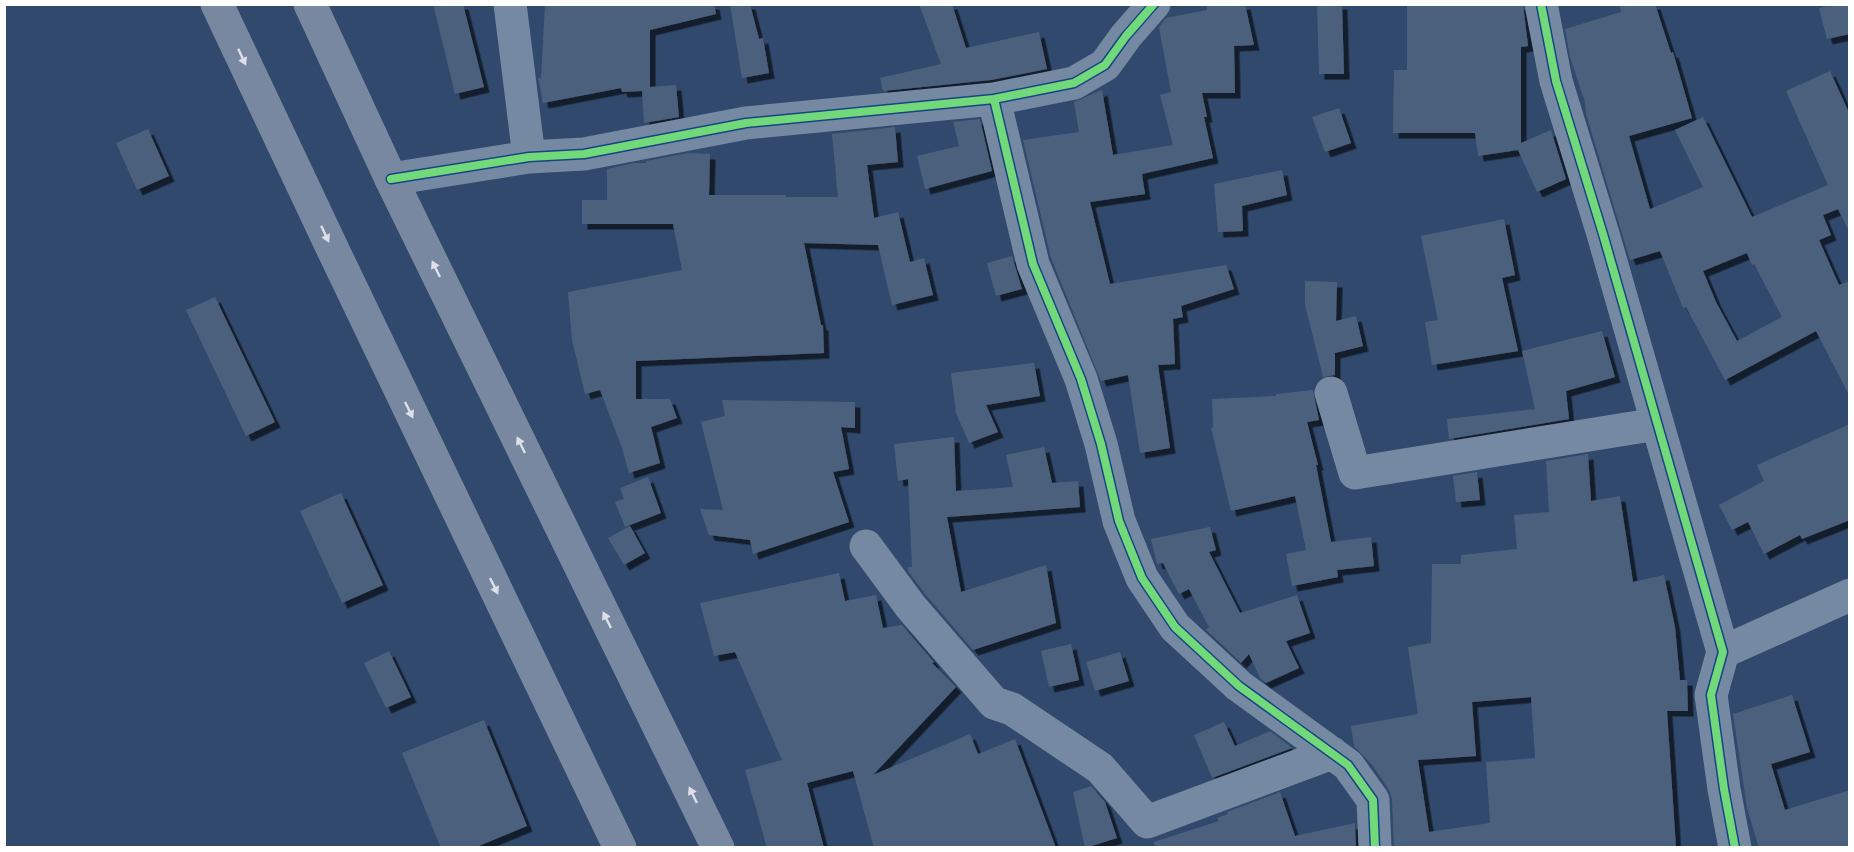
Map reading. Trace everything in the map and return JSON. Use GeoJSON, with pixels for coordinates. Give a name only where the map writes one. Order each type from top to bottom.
{"type":"FeatureCollection","features":[{"type":"Feature","properties":{"kind":"highway"},"geometry":{"type":"LineString","coordinates":[[217,4],[620,848]]}},
{"type":"Feature","properties":{"kind":"highway"},"geometry":{"type":"LineString","coordinates":[[310,4],[391,178],[718,848]]}},
{"type":"Feature","properties":{"kind":"street"},"geometry":{"type":"LineString","coordinates":[[510,4],[529,157]]}},
{"type":"Feature","properties":{"kind":"street"},"geometry":{"type":"LineString","coordinates":[[391,178],[529,157],[584,154],[746,123],[994,99],[1074,83],[1105,65],[1154,4]]}},
{"type":"Feature","properties":{"kind":"street"},"geometry":{"type":"LineString","coordinates":[[1541,4],[1556,81],[1603,234],[1723,652],[1711,695],[1735,848]]}},
{"type":"Feature","properties":{"kind":"street"},"geometry":{"type":"LineString","coordinates":[[994,99],[1034,264],[1081,379],[1101,444],[1119,521],[1142,578],[1175,627],[1239,686],[1348,765],[1373,800],[1375,848]]}},
{"type":"Feature","properties":{"kind":"street"},"geometry":{"type":"LineString","coordinates":[[1331,393],[1355,473],[1657,424]]}},
{"type":"Feature","properties":{"kind":"street"},"geometry":{"type":"LineString","coordinates":[[866,546],[911,607],[994,703],[1012,709],[1100,768],[1147,822],[1332,753]]}},
{"type":"Feature","properties":{"kind":"street"},"geometry":{"type":"LineString","coordinates":[[1723,652],[1850,595]]}},
{"type":"Feature","properties":{"kind":"building"},"geometry":{"type":"Polygon","coordinates":[[[433,4],[463,4],[484,87],[455,94],[433,4]]]}},
{"type":"Feature","properties":{"kind":"building"},"geometry":{"type":"Polygon","coordinates":[[[545,4],[714,4],[716,14],[650,30],[650,87],[676,85],[679,117],[644,123],[642,91],[622,92],[621,88],[543,103],[538,78],[541,78],[545,4]]]}},
{"type":"Feature","properties":{"kind":"building"},"geometry":{"type":"Polygon","coordinates":[[[730,4],[750,4],[759,39],[763,38],[769,73],[742,78],[730,4]]]}},
{"type":"Feature","properties":{"kind":"building"},"geometry":{"type":"Polygon","coordinates":[[[919,4],[952,4],[966,48],[1039,32],[1047,69],[991,80],[883,91],[880,78],[941,64],[919,4]]]}},
{"type":"Feature","properties":{"kind":"building"},"geometry":{"type":"Polygon","coordinates":[[[1206,4],[1245,4],[1254,45],[1234,46],[1235,93],[1202,93],[1207,117],[1204,117],[1213,158],[1142,174],[1145,194],[1090,202],[1110,284],[1226,265],[1234,289],[1181,306],[1183,317],[1173,319],[1175,364],[1158,365],[1170,448],[1140,453],[1128,375],[1101,381],[1051,258],[1023,140],[1079,132],[1074,102],[1102,90],[1113,155],[1173,145],[1160,95],[1171,92],[1159,27],[1166,18],[1207,10],[1206,4]]]}},
{"type":"Feature","properties":{"kind":"building"},"geometry":{"type":"Polygon","coordinates":[[[1317,4],[1342,4],[1344,74],[1319,74],[1317,4]]]}},
{"type":"Feature","properties":{"kind":"building"},"geometry":{"type":"Polygon","coordinates":[[[1407,4],[1523,4],[1528,46],[1521,47],[1521,143],[1551,130],[1566,179],[1537,192],[1518,150],[1478,156],[1475,133],[1393,133],[1394,70],[1407,70],[1407,4]]]}},
{"type":"Feature","properties":{"kind":"building"},"geometry":{"type":"Polygon","coordinates":[[[1619,4],[1655,4],[1671,53],[1673,52],[1692,118],[1629,136],[1650,209],[1703,187],[1675,130],[1703,117],[1752,217],[1828,185],[1786,91],[1830,71],[1850,115],[1850,233],[1838,209],[1823,215],[1831,235],[1819,240],[1839,285],[1850,281],[1850,397],[1816,331],[1725,380],[1686,307],[1683,308],[1660,251],[1630,260],[1586,114],[1585,102],[1570,57],[1565,29],[1621,12],[1619,4]],[[1747,253],[1703,271],[1716,302],[1737,341],[1782,317],[1754,264],[1752,265],[1747,253]]]}},
{"type":"Feature","properties":{"kind":"building"},"geometry":{"type":"Polygon","coordinates":[[[1835,4],[1850,4],[1850,34],[1827,39],[1819,8],[1835,4]]]}},
{"type":"Feature","properties":{"kind":"building"},"geometry":{"type":"Polygon","coordinates":[[[1339,108],[1351,143],[1325,152],[1312,117],[1339,108]]]}},
{"type":"Feature","properties":{"kind":"building"},"geometry":{"type":"Polygon","coordinates":[[[980,119],[992,171],[925,189],[917,156],[959,146],[953,122],[980,119]]]}},
{"type":"Feature","properties":{"kind":"building"},"geometry":{"type":"Polygon","coordinates":[[[895,127],[898,162],[867,165],[874,218],[898,212],[910,262],[924,258],[933,295],[892,305],[878,245],[804,243],[821,325],[823,325],[824,353],[636,361],[636,399],[670,399],[677,418],[651,427],[660,463],[629,473],[600,390],[585,394],[572,340],[568,292],[682,270],[673,224],[582,224],[582,200],[607,200],[607,169],[689,153],[710,154],[709,195],[838,197],[832,134],[895,127]]]}},
{"type":"Feature","properties":{"kind":"building"},"geometry":{"type":"Polygon","coordinates":[[[148,129],[169,176],[137,190],[116,143],[148,129]]]}},
{"type":"Feature","properties":{"kind":"building"},"geometry":{"type":"Polygon","coordinates":[[[1282,170],[1287,195],[1242,206],[1243,231],[1218,232],[1214,184],[1282,170]]]}},
{"type":"Feature","properties":{"kind":"building"},"geometry":{"type":"Polygon","coordinates":[[[1504,219],[1515,275],[1502,278],[1518,351],[1432,365],[1425,322],[1438,320],[1421,236],[1504,219]]]}},
{"type":"Feature","properties":{"kind":"building"},"geometry":{"type":"Polygon","coordinates":[[[1012,256],[1022,289],[996,296],[987,263],[1012,256]]]}},
{"type":"Feature","properties":{"kind":"building"},"geometry":{"type":"Polygon","coordinates":[[[1305,281],[1337,282],[1336,321],[1356,316],[1363,346],[1335,353],[1335,375],[1323,377],[1305,305],[1305,281]]]}},
{"type":"Feature","properties":{"kind":"building"},"geometry":{"type":"Polygon","coordinates":[[[215,297],[275,422],[246,436],[186,310],[215,297]]]}},
{"type":"Feature","properties":{"kind":"building"},"geometry":{"type":"Polygon","coordinates":[[[1602,331],[1615,377],[1566,391],[1569,419],[1449,439],[1447,419],[1535,409],[1522,351],[1602,331]]]}},
{"type":"Feature","properties":{"kind":"building"},"geometry":{"type":"Polygon","coordinates":[[[1034,363],[1040,396],[986,405],[998,432],[969,443],[956,413],[951,373],[1034,363]]]}},
{"type":"Feature","properties":{"kind":"building"},"geometry":{"type":"Polygon","coordinates":[[[1313,390],[1319,420],[1307,422],[1318,465],[1316,465],[1331,542],[1371,537],[1374,566],[1337,570],[1338,577],[1292,586],[1286,554],[1306,550],[1295,496],[1231,511],[1211,428],[1213,428],[1212,399],[1276,396],[1276,394],[1313,390]]]}},
{"type":"Feature","properties":{"kind":"building"},"geometry":{"type":"Polygon","coordinates":[[[722,400],[855,402],[855,428],[841,427],[849,469],[833,472],[849,522],[753,554],[750,540],[709,535],[700,509],[723,510],[701,422],[725,416],[722,400]]]}},
{"type":"Feature","properties":{"kind":"building"},"geometry":{"type":"Polygon","coordinates":[[[1850,424],[1850,520],[1802,539],[1800,535],[1764,554],[1748,522],[1732,530],[1719,505],[1764,481],[1757,465],[1850,424]]]}},
{"type":"Feature","properties":{"kind":"building"},"geometry":{"type":"Polygon","coordinates":[[[954,437],[956,491],[1013,487],[1006,455],[1044,447],[1052,483],[1078,481],[1080,507],[947,517],[961,592],[1046,565],[1056,623],[973,650],[908,571],[908,567],[912,567],[908,479],[898,481],[894,444],[954,437]]]}},
{"type":"Feature","properties":{"kind":"building"},"geometry":{"type":"Polygon","coordinates":[[[1588,454],[1591,501],[1620,496],[1633,582],[1664,575],[1675,627],[1680,680],[1687,680],[1688,711],[1667,711],[1676,848],[1394,848],[1392,799],[1389,790],[1373,766],[1354,746],[1351,726],[1418,714],[1408,647],[1431,643],[1432,564],[1461,564],[1461,555],[1517,549],[1514,515],[1549,512],[1546,461],[1588,454]],[[1531,697],[1472,702],[1476,756],[1418,760],[1429,832],[1490,823],[1486,762],[1535,758],[1531,697]]]}},
{"type":"Feature","properties":{"kind":"building"},"geometry":{"type":"Polygon","coordinates":[[[1477,472],[1480,500],[1456,502],[1453,476],[1477,472]]]}},
{"type":"Feature","properties":{"kind":"building"},"geometry":{"type":"Polygon","coordinates":[[[648,477],[661,513],[625,527],[615,502],[624,499],[620,488],[648,477]]]}},
{"type":"Feature","properties":{"kind":"building"},"geometry":{"type":"Polygon","coordinates":[[[341,493],[383,585],[342,603],[300,511],[341,493]]]}},
{"type":"Feature","properties":{"kind":"building"},"geometry":{"type":"Polygon","coordinates":[[[630,526],[645,553],[624,565],[608,538],[630,526]]]}},
{"type":"Feature","properties":{"kind":"building"},"geometry":{"type":"Polygon","coordinates":[[[1210,527],[1216,550],[1209,552],[1240,613],[1297,595],[1310,633],[1286,641],[1299,668],[1266,683],[1260,678],[1249,654],[1241,663],[1206,630],[1209,627],[1189,589],[1179,594],[1163,563],[1157,564],[1151,539],[1210,527]]]}},
{"type":"Feature","properties":{"kind":"building"},"geometry":{"type":"Polygon","coordinates":[[[839,573],[845,601],[876,595],[883,628],[902,625],[934,662],[932,663],[956,687],[873,775],[970,734],[978,754],[1015,739],[1056,848],[874,848],[853,771],[807,783],[824,848],[767,848],[745,770],[782,760],[735,652],[714,656],[700,603],[839,573]]]}},
{"type":"Feature","properties":{"kind":"building"},"geometry":{"type":"Polygon","coordinates":[[[1071,644],[1079,680],[1049,687],[1041,651],[1071,644]]]}},
{"type":"Feature","properties":{"kind":"building"},"geometry":{"type":"Polygon","coordinates":[[[389,651],[411,697],[386,708],[364,663],[389,651]]]}},
{"type":"Feature","properties":{"kind":"building"},"geometry":{"type":"Polygon","coordinates":[[[1120,652],[1129,681],[1095,691],[1086,662],[1120,652]]]}},
{"type":"Feature","properties":{"kind":"building"},"geometry":{"type":"Polygon","coordinates":[[[1792,695],[1810,752],[1771,764],[1785,810],[1850,790],[1850,848],[1759,848],[1747,808],[1733,714],[1792,695]]]}},
{"type":"Feature","properties":{"kind":"building"},"geometry":{"type":"Polygon","coordinates":[[[484,720],[527,826],[474,848],[441,848],[402,753],[484,720]]]}},
{"type":"Feature","properties":{"kind":"building"},"geometry":{"type":"Polygon","coordinates":[[[1224,722],[1235,746],[1270,731],[1292,748],[1212,778],[1194,735],[1224,722]]]}},
{"type":"Feature","properties":{"kind":"building"},"geometry":{"type":"Polygon","coordinates":[[[1091,786],[1105,802],[1117,838],[1085,848],[1073,792],[1091,786]]]}},
{"type":"Feature","properties":{"kind":"building"},"geometry":{"type":"Polygon","coordinates":[[[1280,792],[1295,836],[1355,823],[1356,848],[1155,848],[1154,842],[1219,821],[1217,818],[1228,814],[1227,812],[1280,792]]]}},
{"type":"Feature","properties":{"kind":"cycle path"},"geometry":{"type":"LineString","coordinates":[[391,179],[529,157],[584,154],[746,123],[994,99],[1074,83],[1105,65],[1154,4]]}},
{"type":"Feature","properties":{"kind":"cycle path"},"geometry":{"type":"LineString","coordinates":[[1541,4],[1556,81],[1603,234],[1723,652],[1711,695],[1735,848]]}},
{"type":"Feature","properties":{"kind":"cycle path"},"geometry":{"type":"LineString","coordinates":[[994,99],[1033,264],[1081,379],[1101,444],[1119,521],[1142,578],[1175,627],[1239,686],[1348,765],[1373,800],[1375,848]]}}]}
